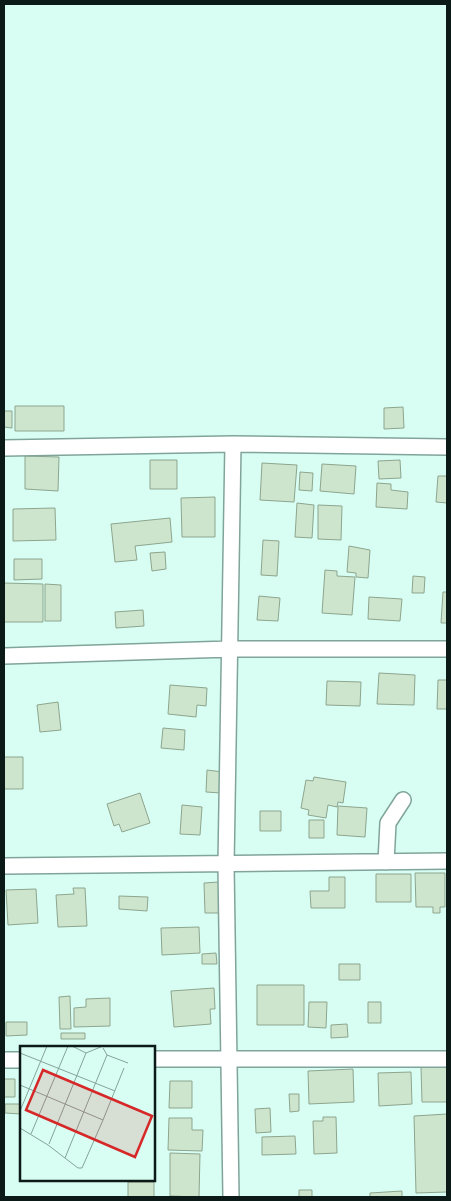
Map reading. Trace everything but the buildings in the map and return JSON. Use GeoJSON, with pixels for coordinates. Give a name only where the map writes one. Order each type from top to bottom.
{"type":"FeatureCollection","features":[{"type":"Feature","properties":{"kind":"street"},"geometry":{"type":"LineString","coordinates":[[4,448],[233,444],[447,447]]}},
{"type":"Feature","properties":{"kind":"street"},"geometry":{"type":"LineString","coordinates":[[230,1197],[226,864],[233,444]]}},
{"type":"Feature","properties":{"kind":"street"},"geometry":{"type":"LineString","coordinates":[[4,656],[230,649],[447,649]]}},
{"type":"Feature","properties":{"kind":"street"},"geometry":{"type":"LineString","coordinates":[[386,862],[388,823],[403,800]]}},
{"type":"Feature","properties":{"kind":"street"},"geometry":{"type":"LineString","coordinates":[[4,866],[447,861]]}},
{"type":"Feature","properties":{"kind":"street"},"geometry":{"type":"LineString","coordinates":[[155,1059],[447,1059]]}},
{"type":"Feature","properties":{"kind":"street"},"geometry":{"type":"LineString","coordinates":[[4,1060],[20,1060]]}}]}
